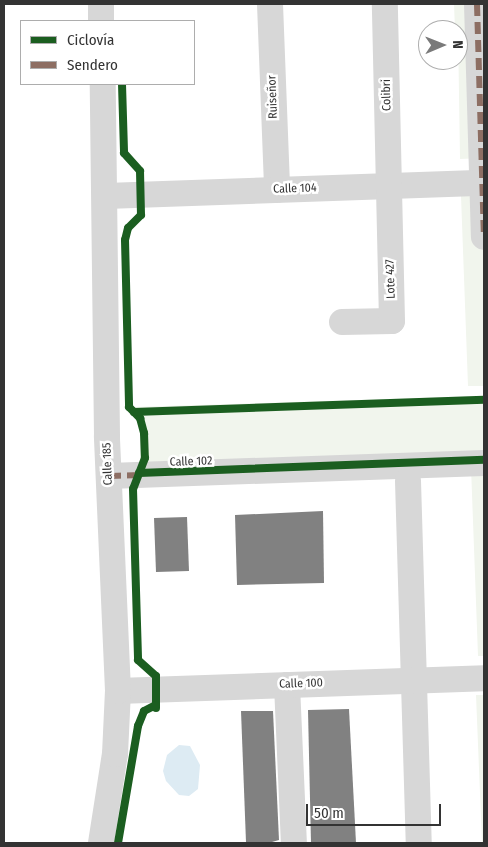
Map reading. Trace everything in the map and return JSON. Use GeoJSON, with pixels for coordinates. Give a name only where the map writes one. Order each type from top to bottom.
{"type":"FeatureCollection","features":[{"type":"Feature","properties":{"kind":"street"},"geometry":{"type":"LineString","coordinates":[[100,4],[101,20]]}},
{"type":"Feature","properties":{"kind":"street","name":"Ruiseñor"},"geometry":{"type":"LineString","coordinates":[[270,4],[277,190]]}},
{"type":"Feature","properties":{"kind":"street","name":"Colibri"},"geometry":{"type":"LineString","coordinates":[[385,4],[389,186]]}},
{"type":"Feature","properties":{"kind":"street"},"geometry":{"type":"LineString","coordinates":[[476,4],[484,236]]}},
{"type":"Feature","properties":{"kind":"street","name":"Calle 185"},"geometry":{"type":"LineString","coordinates":[[101,843],[115,754],[118,691],[109,476],[103,85]]}},
{"type":"Feature","properties":{"kind":"street","name":"Calle 104"},"geometry":{"type":"LineString","coordinates":[[106,196],[483,183]]}},
{"type":"Feature","properties":{"kind":"street","name":"Lote 427"},"geometry":{"type":"LineString","coordinates":[[342,322],[392,321],[389,186]]}},
{"type":"Feature","properties":{"kind":"street","name":"Calle 102"},"geometry":{"type":"LineString","coordinates":[[109,476],[484,463]]}},
{"type":"Feature","properties":{"kind":"street"},"geometry":{"type":"LineString","coordinates":[[408,480],[419,843]]}},
{"type":"Feature","properties":{"kind":"street","name":"Calle 100"},"geometry":{"type":"LineString","coordinates":[[118,691],[484,678]]}},
{"type":"Feature","properties":{"kind":"street"},"geometry":{"type":"LineString","coordinates":[[287,685],[294,843]]}},
{"type":"Feature","properties":{"kind":"shaded area"},"geometry":{"type":"Polygon","coordinates":[[[454,4],[484,4],[484,158],[460,159],[459,70],[468,70],[468,20],[455,20],[454,4]]]}},
{"type":"Feature","properties":{"kind":"shaded area"},"geometry":{"type":"Polygon","coordinates":[[[484,195],[484,386],[468,386],[461,196],[484,195]]]}},
{"type":"Feature","properties":{"kind":"shaded area"},"geometry":{"type":"Polygon","coordinates":[[[484,396],[484,457],[144,470],[147,430],[132,407],[484,396]]]}},
{"type":"Feature","properties":{"kind":"shaded area"},"geometry":{"type":"Polygon","coordinates":[[[484,466],[484,656],[478,656],[471,467],[484,466]]]}},
{"type":"Feature","properties":{"kind":"shaded area"},"geometry":{"type":"Polygon","coordinates":[[[476,695],[484,695],[484,843],[482,843],[476,695]]]}},
{"type":"Feature","properties":{"kind":"shaded area"},"geometry":{"type":"Polygon","coordinates":[[[179,745],[190,746],[200,765],[198,789],[189,796],[179,795],[166,781],[163,771],[167,755],[179,745]]]}},
{"type":"Feature","properties":{"kind":"building"},"geometry":{"type":"Polygon","coordinates":[[[323,511],[324,583],[237,585],[235,515],[323,511]]]}},
{"type":"Feature","properties":{"kind":"building"},"geometry":{"type":"Polygon","coordinates":[[[187,517],[189,571],[156,572],[154,518],[187,517]]]}},
{"type":"Feature","properties":{"kind":"building"},"geometry":{"type":"Polygon","coordinates":[[[349,709],[356,843],[311,843],[308,710],[349,709]]]}},
{"type":"Feature","properties":{"kind":"building"},"geometry":{"type":"Polygon","coordinates":[[[241,711],[273,711],[279,840],[272,842],[246,842],[241,711]]]}},
{"type":"Feature","properties":{"kind":"marked path"},"geometry":{"type":"LineString","coordinates":[[477,4],[484,237]]}},
{"type":"Feature","properties":{"kind":"marked path"},"geometry":{"type":"LineString","coordinates":[[109,476],[141,475]]}},
{"type":"Feature","properties":{"kind":"cycle path"},"geometry":{"type":"LineString","coordinates":[[122,85],[124,153],[140,171],[141,215],[128,228],[125,240],[129,407],[140,418],[144,433],[145,458],[133,489],[138,660],[156,676],[156,708]]}},
{"type":"Feature","properties":{"kind":"cycle path"},"geometry":{"type":"LineString","coordinates":[[134,412],[484,400]]}},
{"type":"Feature","properties":{"kind":"cycle path"},"geometry":{"type":"LineString","coordinates":[[139,473],[484,460]]}},
{"type":"Feature","properties":{"kind":"cycle path"},"geometry":{"type":"LineString","coordinates":[[118,843],[138,726],[144,711],[156,705]]}}]}
